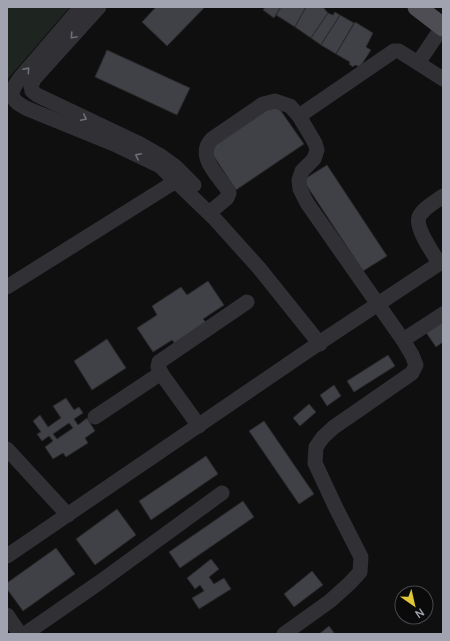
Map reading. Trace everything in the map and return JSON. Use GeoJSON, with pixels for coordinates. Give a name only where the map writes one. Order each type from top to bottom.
{"type":"FeatureCollection","features":[{"type":"Feature","properties":{"kind":"main road"},"geometry":{"type":"LineString","coordinates":[[417,7],[443,26]]}},
{"type":"Feature","properties":{"kind":"street"},"geometry":{"type":"LineString","coordinates":[[81,7],[10,88],[13,98],[11,103],[114,144],[160,166],[214,218],[324,340]]}},
{"type":"Feature","properties":{"kind":"street"},"geometry":{"type":"LineString","coordinates":[[99,7],[34,79],[30,86],[32,91],[37,95],[140,144],[176,167],[254,249],[324,340]]}},
{"type":"Feature","properties":{"kind":"street"},"geometry":{"type":"LineString","coordinates":[[418,63],[443,26]]}},
{"type":"Feature","properties":{"kind":"street"},"geometry":{"type":"LineString","coordinates":[[300,116],[394,51],[399,51],[443,79]]}},
{"type":"Feature","properties":{"kind":"street"},"geometry":{"type":"LineString","coordinates":[[215,208],[227,198],[229,193],[208,162],[205,152],[207,144],[263,104],[275,101],[290,106],[300,116],[315,143],[317,150],[314,159],[302,172],[299,180],[300,189],[307,203],[404,340],[416,365],[412,373],[334,427],[323,437],[316,447],[315,463],[361,557],[360,572],[330,601],[284,634]]}},
{"type":"Feature","properties":{"kind":"street"},"geometry":{"type":"LineString","coordinates":[[7,287],[176,181]]}},
{"type":"Feature","properties":{"kind":"street"},"geometry":{"type":"LineString","coordinates":[[7,556],[441,262],[418,225],[419,217],[426,209],[443,196]]}},
{"type":"Feature","properties":{"kind":"street"},"geometry":{"type":"LineString","coordinates":[[199,426],[161,373],[158,367],[159,362],[247,302]]}},
{"type":"Feature","properties":{"kind":"street"},"geometry":{"type":"LineString","coordinates":[[404,340],[443,314]]}},
{"type":"Feature","properties":{"kind":"street"},"geometry":{"type":"LineString","coordinates":[[95,417],[161,373]]}},
{"type":"Feature","properties":{"kind":"street"},"geometry":{"type":"LineString","coordinates":[[7,449],[68,515]]}},
{"type":"Feature","properties":{"kind":"street"},"geometry":{"type":"LineString","coordinates":[[25,634],[100,582],[222,493]]}},
{"type":"Feature","properties":{"kind":"street"},"geometry":{"type":"LineString","coordinates":[[7,616],[20,634]]}},
{"type":"Feature","properties":{"kind":"shaded area"},"geometry":{"type":"Polygon","coordinates":[[[7,7],[70,7],[7,80],[7,7]]]}},
{"type":"Feature","properties":{"kind":"building"},"geometry":{"type":"Polygon","coordinates":[[[156,7],[205,7],[167,46],[142,22],[156,7]]]}},
{"type":"Feature","properties":{"kind":"building"},"geometry":{"type":"Polygon","coordinates":[[[265,7],[281,7],[274,18],[263,10],[265,7]]]}},
{"type":"Feature","properties":{"kind":"building"},"geometry":{"type":"Polygon","coordinates":[[[281,7],[306,7],[295,27],[276,15],[281,7]]]}},
{"type":"Feature","properties":{"kind":"building"},"geometry":{"type":"Polygon","coordinates":[[[306,7],[323,7],[328,13],[311,38],[295,27],[306,7]]]}},
{"type":"Feature","properties":{"kind":"building"},"geometry":{"type":"Polygon","coordinates":[[[335,12],[340,15],[321,45],[311,38],[328,13],[333,15],[335,12]]]}},
{"type":"Feature","properties":{"kind":"building"},"geometry":{"type":"Polygon","coordinates":[[[340,15],[354,23],[336,54],[321,45],[340,15]]]}},
{"type":"Feature","properties":{"kind":"building"},"geometry":{"type":"Polygon","coordinates":[[[355,22],[373,33],[366,47],[371,50],[360,67],[355,65],[353,67],[349,64],[350,62],[336,54],[355,22]]]}},
{"type":"Feature","properties":{"kind":"building"},"geometry":{"type":"Polygon","coordinates":[[[107,50],[190,88],[177,115],[95,77],[107,50]]]}},
{"type":"Feature","properties":{"kind":"building"},"geometry":{"type":"Polygon","coordinates":[[[276,104],[304,144],[236,190],[209,149],[276,104]]]}},
{"type":"Feature","properties":{"kind":"building"},"geometry":{"type":"Polygon","coordinates":[[[327,165],[387,256],[363,271],[303,180],[327,165]]]}},
{"type":"Feature","properties":{"kind":"building"},"geometry":{"type":"Polygon","coordinates":[[[208,281],[224,305],[203,319],[208,325],[177,346],[172,340],[153,352],[137,328],[157,315],[152,306],[181,287],[187,295],[208,281]]]}},
{"type":"Feature","properties":{"kind":"building"},"geometry":{"type":"Polygon","coordinates":[[[443,319],[443,342],[436,347],[425,331],[443,319]]]}},
{"type":"Feature","properties":{"kind":"building"},"geometry":{"type":"Polygon","coordinates":[[[107,339],[126,368],[92,390],[74,361],[107,339]]]}},
{"type":"Feature","properties":{"kind":"building"},"geometry":{"type":"Polygon","coordinates":[[[388,355],[395,366],[354,392],[347,381],[388,355]]]}},
{"type":"Feature","properties":{"kind":"building"},"geometry":{"type":"Polygon","coordinates":[[[334,385],[341,396],[327,406],[320,395],[334,385]]]}},
{"type":"Feature","properties":{"kind":"building"},"geometry":{"type":"Polygon","coordinates":[[[66,398],[74,410],[79,407],[83,413],[74,419],[78,425],[87,418],[95,431],[85,438],[88,443],[66,457],[63,453],[53,459],[45,447],[53,441],[49,436],[42,441],[37,434],[41,432],[33,421],[40,415],[48,427],[61,418],[53,406],[66,398]],[[69,423],[53,434],[57,439],[73,428],[69,423]]]}},
{"type":"Feature","properties":{"kind":"building"},"geometry":{"type":"Polygon","coordinates":[[[309,404],[316,412],[300,426],[293,418],[309,404]]]}},
{"type":"Feature","properties":{"kind":"building"},"geometry":{"type":"Polygon","coordinates":[[[264,421],[314,494],[299,504],[249,431],[264,421]]]}},
{"type":"Feature","properties":{"kind":"building"},"geometry":{"type":"Polygon","coordinates":[[[206,456],[218,474],[151,520],[139,501],[206,456]]]}},
{"type":"Feature","properties":{"kind":"building"},"geometry":{"type":"Polygon","coordinates":[[[243,501],[254,517],[180,568],[169,552],[243,501]]]}},
{"type":"Feature","properties":{"kind":"building"},"geometry":{"type":"Polygon","coordinates":[[[117,509],[136,535],[95,565],[76,539],[117,509]]]}},
{"type":"Feature","properties":{"kind":"building"},"geometry":{"type":"Polygon","coordinates":[[[56,548],[75,574],[23,611],[7,589],[7,583],[56,548]]]}},
{"type":"Feature","properties":{"kind":"building"},"geometry":{"type":"Polygon","coordinates":[[[211,559],[219,569],[209,577],[214,584],[224,578],[231,589],[199,609],[192,598],[204,591],[200,585],[195,589],[187,578],[211,559]]]}},
{"type":"Feature","properties":{"kind":"building"},"geometry":{"type":"Polygon","coordinates":[[[312,571],[323,585],[294,607],[284,594],[312,571]]]}},
{"type":"Feature","properties":{"kind":"building"},"geometry":{"type":"Polygon","coordinates":[[[329,626],[335,634],[319,634],[329,626]]]}}]}
